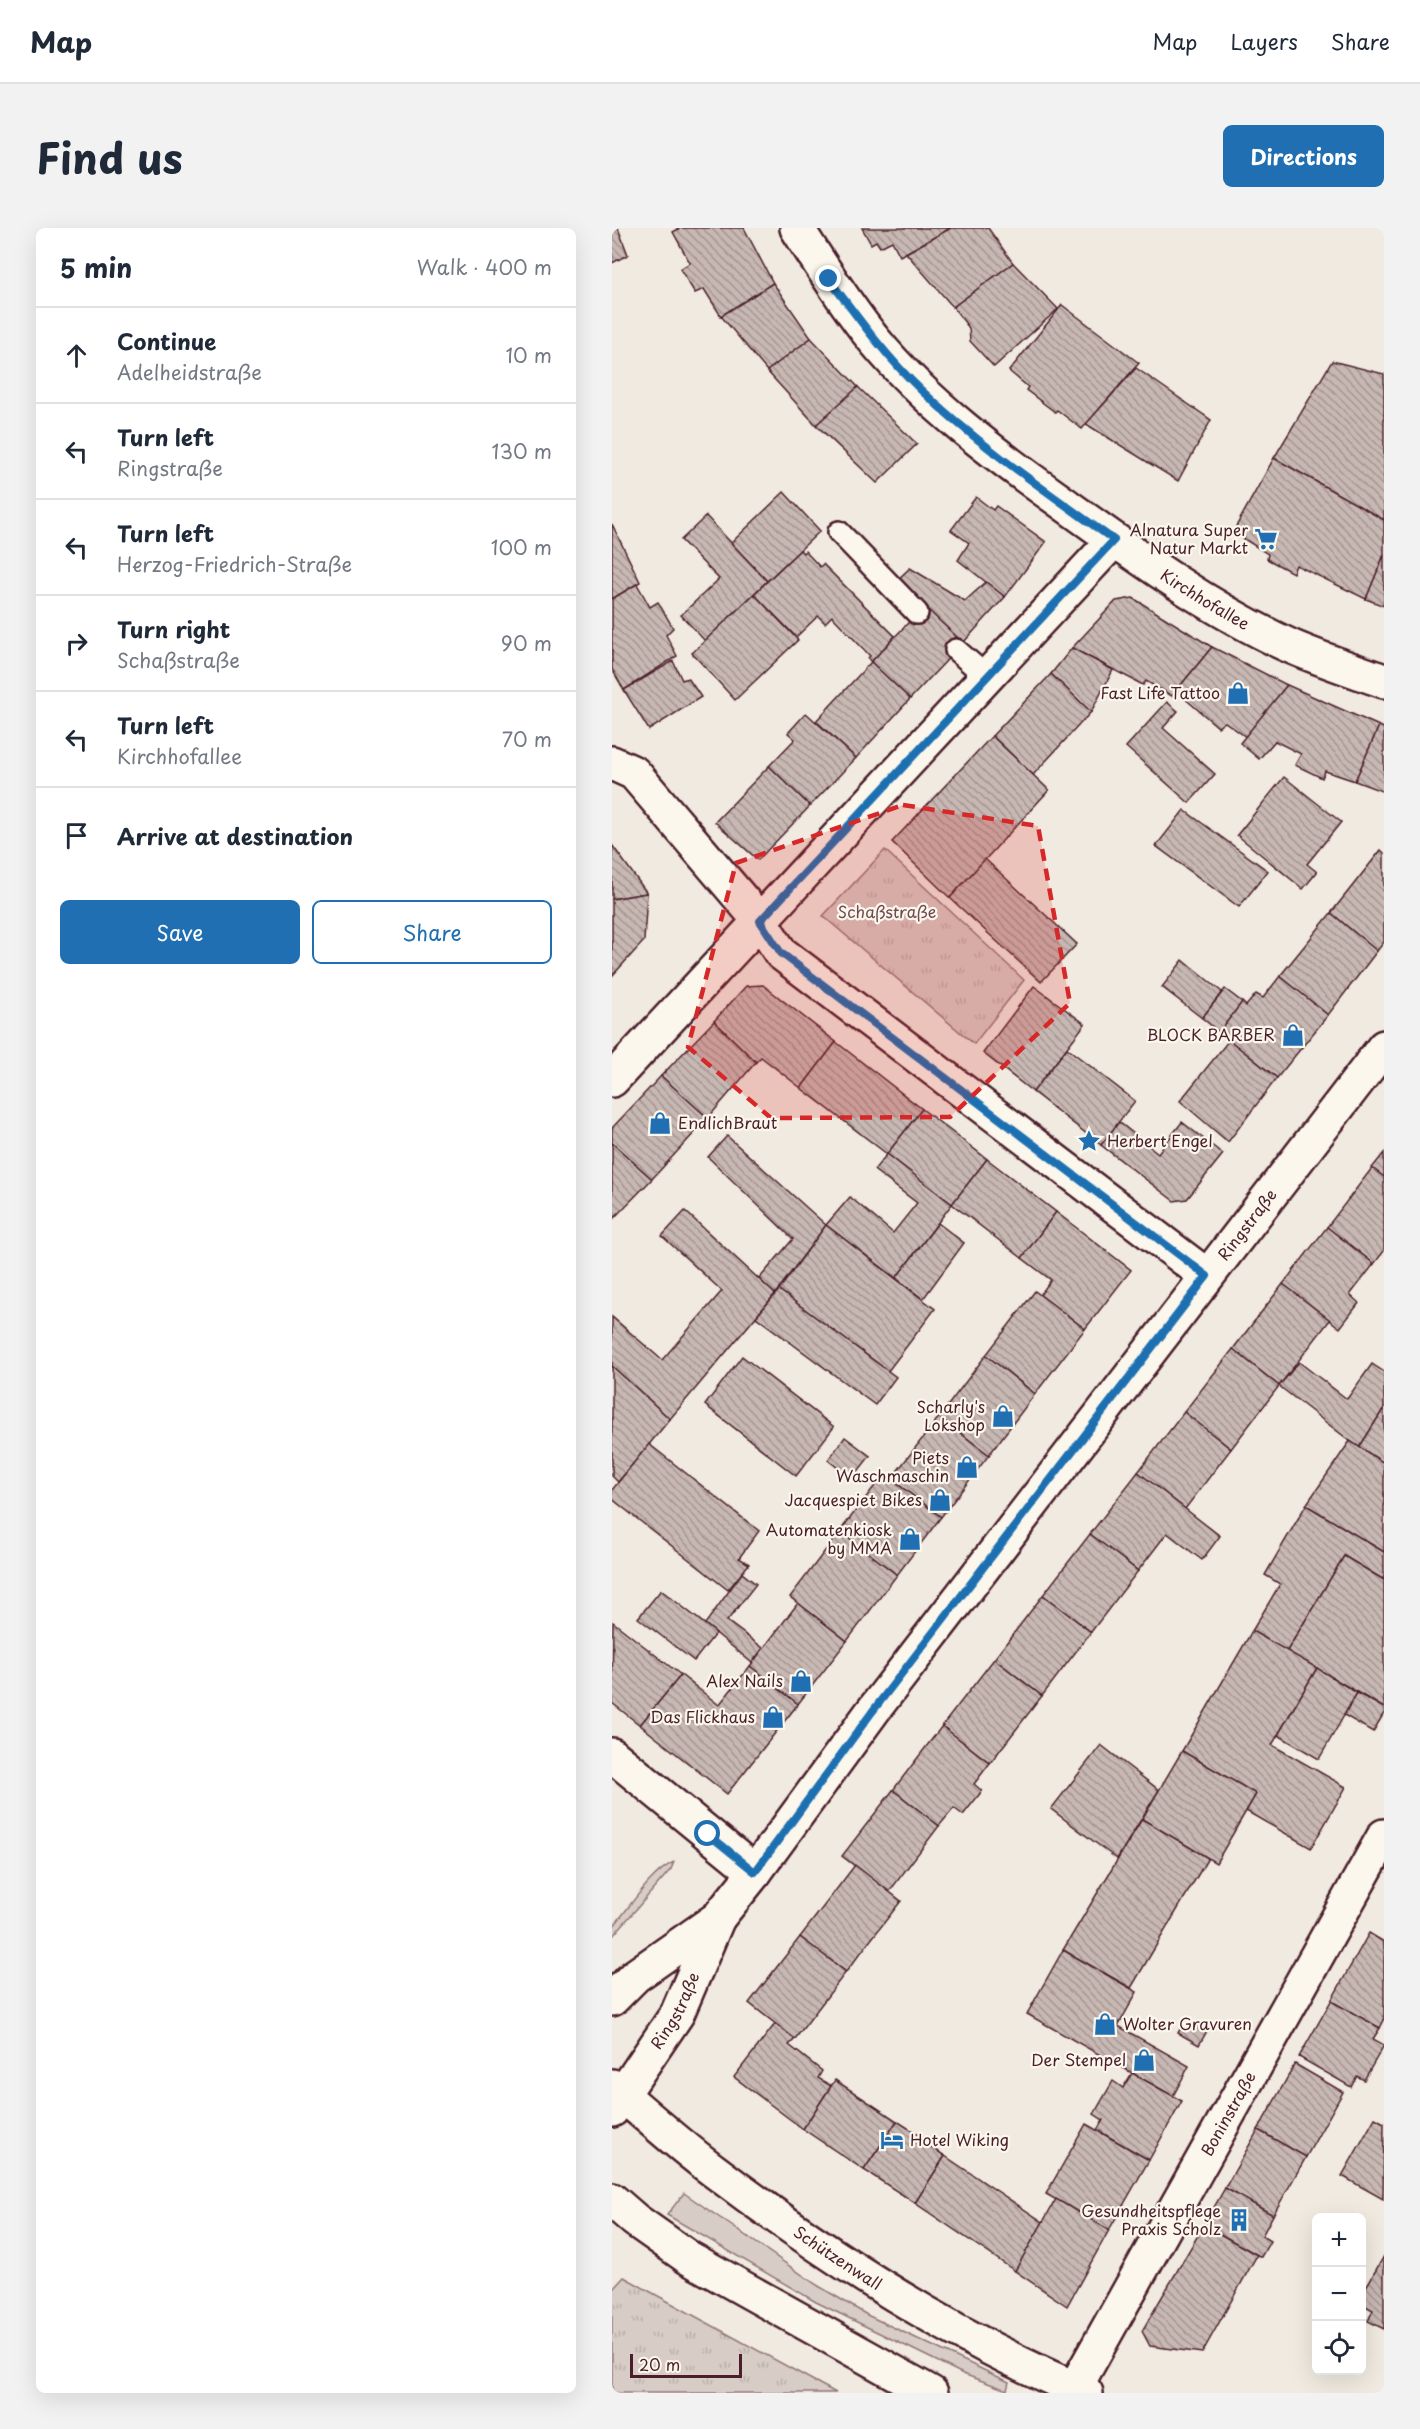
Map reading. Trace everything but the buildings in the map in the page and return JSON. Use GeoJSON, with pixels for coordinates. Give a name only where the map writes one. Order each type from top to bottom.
{"type":"FeatureCollection","features":[{"type":"Feature","properties":{"kind":"street","name":"Kirchhofallee"},"geometry":{"type":"LineString","coordinates":[[797,228],[829,279],[875,341],[923,392],[1018,472],[1114,540],[1237,618],[1291,646],[1384,681]]}},
{"type":"Feature","properties":{"kind":"street"},"geometry":{"type":"LineString","coordinates":[[612,1080],[1114,540]]}},
{"type":"Feature","properties":{"kind":"street"},"geometry":{"type":"LineString","coordinates":[[612,763],[634,773],[760,921],[781,953],[1207,1276]]}},
{"type":"Feature","properties":{"kind":"street","name":"Ringstraße"},"geometry":{"type":"LineString","coordinates":[[616,2098],[677,2014],[718,1918],[755,1872],[872,1712],[1384,1047]]}},
{"type":"Feature","properties":{"kind":"street"},"geometry":{"type":"LineString","coordinates":[[612,1755],[755,1872]]}},
{"type":"Feature","properties":{"kind":"street","name":"Boninstraße"},"geometry":{"type":"LineString","coordinates":[[1078,2391],[1384,1836]]}},
{"type":"Feature","properties":{"kind":"street","name":"Ringstraße"},"geometry":{"type":"LineString","coordinates":[[612,1999],[635,1976],[718,1918]]}},
{"type":"Feature","properties":{"kind":"street","name":"Schützenwall"},"geometry":{"type":"LineString","coordinates":[[616,2098],[807,2238],[909,2303],[1009,2359],[1078,2391]]}},
{"type":"Feature","properties":{"kind":"street"},"geometry":{"type":"LineString","coordinates":[[612,2200],[635,2220],[689,2258],[931,2393]]}},
{"type":"Feature","properties":{"kind":"lane"},"geometry":{"type":"LineString","coordinates":[[838,532],[917,613]]}},
{"type":"Feature","properties":{"kind":"lane"},"geometry":{"type":"LineString","coordinates":[[956,650],[987,677]]}},
{"type":"Feature","properties":{"kind":"highlighted area"},"geometry":{"type":"Polygon","coordinates":[[[903,805],[1038,826],[1070,1003],[950,1117],[771,1118],[688,1047],[736,863],[903,805]]]}},
{"type":"Feature","properties":{"kind":"green space","name":"Schaßstraße"},"geometry":{"type":"Polygon","coordinates":[[[885,850],[1024,980],[974,1044],[823,916],[885,850]]]}},
{"type":"Feature","properties":{"kind":"green space"},"geometry":{"type":"Polygon","coordinates":[[[674,1862],[671,1869],[612,1937],[612,1928],[641,1891],[657,1874],[674,1862]]]}},
{"type":"Feature","properties":{"kind":"green space"},"geometry":{"type":"Polygon","coordinates":[[[684,2193],[817,2285],[867,2315],[1009,2382],[1007,2390],[963,2374],[816,2302],[667,2215],[684,2193]]]}},
{"type":"Feature","properties":{"kind":"green space"},"geometry":{"type":"Polygon","coordinates":[[[624,2277],[836,2393],[612,2393],[612,2290],[624,2277]]]}},
{"type":"Feature","properties":{"kind":"place","name":"Alnatura Super Natur Markt"},"geometry":{"type":"Point","coordinates":[1266,539]}},
{"type":"Feature","properties":{"kind":"place","name":"Fast Life Tattoo"},"geometry":{"type":"Point","coordinates":[1238,693]}},
{"type":"Feature","properties":{"kind":"place","name":"BLOCK BARBER"},"geometry":{"type":"Point","coordinates":[1293,1035]}},
{"type":"Feature","properties":{"kind":"place","name":"EndlichBraut"},"geometry":{"type":"Point","coordinates":[660,1123]}},
{"type":"Feature","properties":{"kind":"place","name":"Herbert Engel"},"geometry":{"type":"Point","coordinates":[1089,1141]}},
{"type":"Feature","properties":{"kind":"place","name":"Scharly's Lokshop"},"geometry":{"type":"Point","coordinates":[1003,1416]}},
{"type":"Feature","properties":{"kind":"place","name":"Piets Waschmaschin"},"geometry":{"type":"Point","coordinates":[967,1467]}},
{"type":"Feature","properties":{"kind":"place","name":"Jacquespiet Bikes"},"geometry":{"type":"Point","coordinates":[940,1500]}},
{"type":"Feature","properties":{"kind":"place","name":"Automatenkiosk by MMA"},"geometry":{"type":"Point","coordinates":[910,1539]}},
{"type":"Feature","properties":{"kind":"place","name":"Alex Nails"},"geometry":{"type":"Point","coordinates":[801,1681]}},
{"type":"Feature","properties":{"kind":"place","name":"Das Flickhaus"},"geometry":{"type":"Point","coordinates":[773,1717]}},
{"type":"Feature","properties":{"kind":"place","name":"Wolter Gravuren"},"geometry":{"type":"Point","coordinates":[1105,2024]}},
{"type":"Feature","properties":{"kind":"place","name":"Der Stempel"},"geometry":{"type":"Point","coordinates":[1144,2060]}},
{"type":"Feature","properties":{"kind":"place","name":"Hotel Wiking"},"geometry":{"type":"Point","coordinates":[892,2140]}},
{"type":"Feature","properties":{"kind":"place","name":"Gesundheitspflege Praxis Scholz"},"geometry":{"type":"Point","coordinates":[1239,2220]}},
{"type":"Feature","properties":{"kind":"route"},"geometry":{"type":"LineString","coordinates":[[708,1834],[755,1872],[872,1712],[1207,1276],[781,953],[760,921],[1114,540],[1018,472],[923,392],[875,341],[829,279]]}}]}
